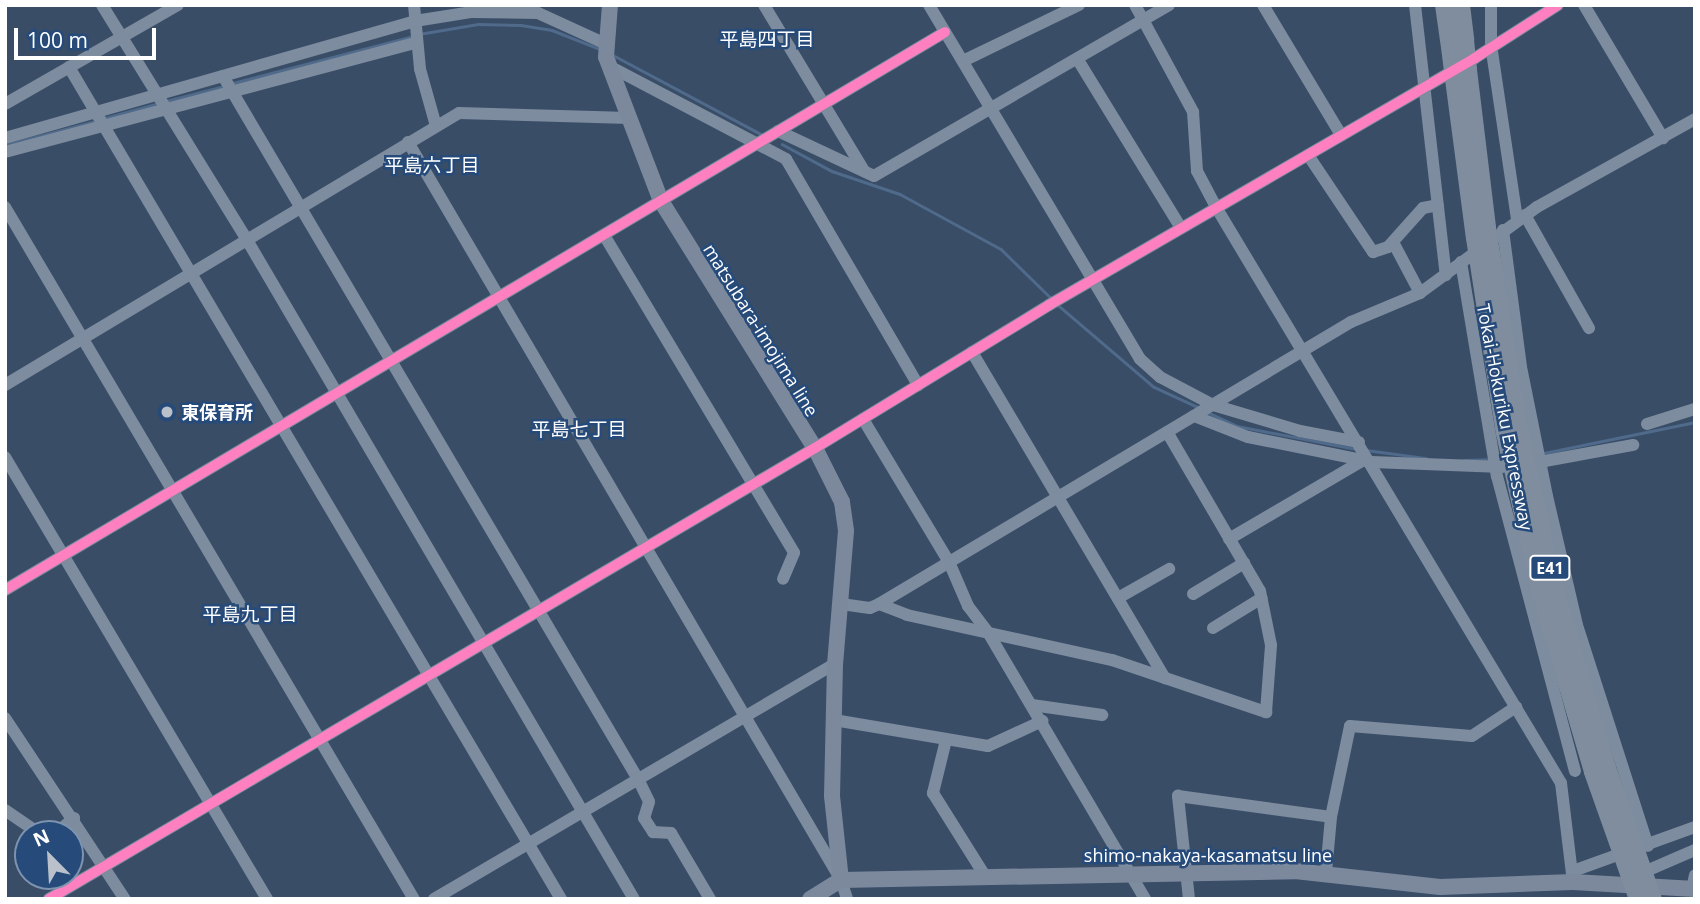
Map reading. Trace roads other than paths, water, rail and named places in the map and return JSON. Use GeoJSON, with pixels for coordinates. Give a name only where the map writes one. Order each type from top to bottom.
{"type":"FeatureCollection","features":[{"type":"Feature","properties":{"kind":"highway","name":"Tokai-Hokuriku Expressway"},"geometry":{"type":"LineString","coordinates":[[1444,5],[1457,44],[1519,428],[1556,592],[1607,768],[1653,899]]}},
{"type":"Feature","properties":{"kind":"highway","name":"Tokai-Hokuriku Expressway"},"geometry":{"type":"LineString","coordinates":[[1457,44],[1461,5]]}},
{"type":"Feature","properties":{"kind":"highway","name":"Tokai-Hokuriku Expressway"},"geometry":{"type":"LineString","coordinates":[[1488,232],[1505,433],[1541,595],[1593,772],[1638,899]]}},
{"type":"Feature","properties":{"kind":"main road","name":"matsubara-imojima line"},"geometry":{"type":"LineString","coordinates":[[610,5],[607,53],[661,201],[815,448],[843,509],[846,531],[835,664],[833,815],[841,880]]}},
{"type":"Feature","properties":{"kind":"main road","name":"shimo-nakaya-kasamatsu line"},"geometry":{"type":"LineString","coordinates":[[810,899],[841,880],[1131,873],[1326,872],[1440,887],[1573,876],[1611,884],[1694,884]]}},
{"type":"Feature","properties":{"kind":"street"},"geometry":{"type":"LineString","coordinates":[[103,5],[247,240],[634,899]]}},
{"type":"Feature","properties":{"kind":"street"},"geometry":{"type":"LineString","coordinates":[[5,104],[178,5]]}},
{"type":"Feature","properties":{"kind":"street"},"geometry":{"type":"LineString","coordinates":[[414,5],[416,32],[436,126]]}},
{"type":"Feature","properties":{"kind":"street"},"geometry":{"type":"LineString","coordinates":[[764,5],[864,172]]}},
{"type":"Feature","properties":{"kind":"street"},"geometry":{"type":"LineString","coordinates":[[929,5],[1140,359],[1204,411],[1248,437],[1364,453],[1494,461],[1633,445]]}},
{"type":"Feature","properties":{"kind":"street"},"geometry":{"type":"LineString","coordinates":[[962,61],[1079,5]]}},
{"type":"Feature","properties":{"kind":"street"},"geometry":{"type":"LineString","coordinates":[[1135,5],[1193,112],[1197,171],[1216,207],[1561,783],[1573,876],[1695,827]]}},
{"type":"Feature","properties":{"kind":"street"},"geometry":{"type":"LineString","coordinates":[[778,131],[874,176],[1169,5]]}},
{"type":"Feature","properties":{"kind":"street"},"geometry":{"type":"LineString","coordinates":[[1263,5],[1341,135]]}},
{"type":"Feature","properties":{"kind":"street"},"geometry":{"type":"LineString","coordinates":[[1415,5],[1446,275]]}},
{"type":"Feature","properties":{"kind":"street"},"geometry":{"type":"LineString","coordinates":[[1491,5],[1491,45],[1521,218],[1589,328]]}},
{"type":"Feature","properties":{"kind":"street"},"geometry":{"type":"LineString","coordinates":[[49,899],[815,448],[1055,302],[1425,86],[1558,5]]}},
{"type":"Feature","properties":{"kind":"street"},"geometry":{"type":"LineString","coordinates":[[1584,5],[1663,138]]}},
{"type":"Feature","properties":{"kind":"street"},"geometry":{"type":"LineString","coordinates":[[163,102],[416,32],[472,12],[538,13],[756,145],[786,159],[918,385]]}},
{"type":"Feature","properties":{"kind":"street"},"geometry":{"type":"LineString","coordinates":[[5,138],[99,119],[416,32]]}},
{"type":"Feature","properties":{"kind":"street"},"geometry":{"type":"LineString","coordinates":[[5,590],[945,32]]}},
{"type":"Feature","properties":{"kind":"street"},"geometry":{"type":"LineString","coordinates":[[1078,60],[1181,228]]}},
{"type":"Feature","properties":{"kind":"street"},"geometry":{"type":"LineString","coordinates":[[69,67],[561,899]]}},
{"type":"Feature","properties":{"kind":"street"},"geometry":{"type":"LineString","coordinates":[[228,84],[298,209],[638,779],[649,802],[644,818],[653,832],[671,833],[710,899]]}},
{"type":"Feature","properties":{"kind":"street"},"geometry":{"type":"LineString","coordinates":[[5,385],[458,113],[629,118]]}},
{"type":"Feature","properties":{"kind":"street"},"geometry":{"type":"LineString","coordinates":[[5,152],[99,119]]}},
{"type":"Feature","properties":{"kind":"street"},"geometry":{"type":"LineString","coordinates":[[841,604],[870,608],[879,604],[1351,322],[1420,293],[1461,262],[1488,232],[1521,218],[1695,119]]}},
{"type":"Feature","properties":{"kind":"street"},"geometry":{"type":"LineString","coordinates":[[408,142],[841,880],[848,899]]}},
{"type":"Feature","properties":{"kind":"street"},"geometry":{"type":"LineString","coordinates":[[1308,155],[1373,252],[1393,242],[1423,208],[1438,205]]}},
{"type":"Feature","properties":{"kind":"street"},"geometry":{"type":"LineString","coordinates":[[5,207],[414,899]]}},
{"type":"Feature","properties":{"kind":"street"},"geometry":{"type":"LineString","coordinates":[[1488,232],[1577,625],[1648,846]]}},
{"type":"Feature","properties":{"kind":"street"},"geometry":{"type":"LineString","coordinates":[[604,235],[794,553],[783,579]]}},
{"type":"Feature","properties":{"kind":"street"},"geometry":{"type":"LineString","coordinates":[[1393,242],[1420,293]]}},
{"type":"Feature","properties":{"kind":"street"},"geometry":{"type":"LineString","coordinates":[[1461,262],[1494,461],[1575,771]]}},
{"type":"Feature","properties":{"kind":"street"},"geometry":{"type":"LineString","coordinates":[[972,352],[1165,678]]}},
{"type":"Feature","properties":{"kind":"street"},"geometry":{"type":"LineString","coordinates":[[1647,424],[1695,409]]}},
{"type":"Feature","properties":{"kind":"street"},"geometry":{"type":"LineString","coordinates":[[1204,411],[1286,427],[1364,453]]}},
{"type":"Feature","properties":{"kind":"street"},"geometry":{"type":"LineString","coordinates":[[863,419],[948,562],[968,606],[989,634],[1042,721],[1145,899]]}},
{"type":"Feature","properties":{"kind":"street"},"geometry":{"type":"LineString","coordinates":[[879,604],[883,609],[1112,660],[1266,712],[1271,645],[1262,598],[1167,432]]}},
{"type":"Feature","properties":{"kind":"street"},"geometry":{"type":"LineString","coordinates":[[1229,539],[1364,453]]}},
{"type":"Feature","properties":{"kind":"street"},"geometry":{"type":"LineString","coordinates":[[5,457],[267,899]]}},
{"type":"Feature","properties":{"kind":"street"},"geometry":{"type":"LineString","coordinates":[[1193,594],[1244,563]]}},
{"type":"Feature","properties":{"kind":"street"},"geometry":{"type":"LineString","coordinates":[[1118,598],[1169,569]]}},
{"type":"Feature","properties":{"kind":"street"},"geometry":{"type":"LineString","coordinates":[[1213,628],[1262,598]]}},
{"type":"Feature","properties":{"kind":"street"},"geometry":{"type":"LineString","coordinates":[[434,899],[835,664]]}},
{"type":"Feature","properties":{"kind":"street"},"geometry":{"type":"LineString","coordinates":[[1032,705],[1102,715]]}},
{"type":"Feature","properties":{"kind":"street"},"geometry":{"type":"LineString","coordinates":[[1326,872],[1331,817],[1350,726],[1472,736],[1516,707]]}},
{"type":"Feature","properties":{"kind":"street"},"geometry":{"type":"LineString","coordinates":[[5,718],[74,818],[125,899]]}},
{"type":"Feature","properties":{"kind":"street"},"geometry":{"type":"LineString","coordinates":[[834,720],[988,746],[1042,721]]}},
{"type":"Feature","properties":{"kind":"street"},"geometry":{"type":"LineString","coordinates":[[946,740],[933,793],[985,876]]}},
{"type":"Feature","properties":{"kind":"street"},"geometry":{"type":"LineString","coordinates":[[1189,899],[1178,796],[1331,817]]}},
{"type":"Feature","properties":{"kind":"street"},"geometry":{"type":"LineString","coordinates":[[5,810],[20,820]]}},
{"type":"Feature","properties":{"kind":"street"},"geometry":{"type":"LineString","coordinates":[[1611,884],[1695,850]]}},
{"type":"Feature","properties":{"kind":"waterway"},"geometry":{"type":"LineString","coordinates":[[419,34],[479,24],[521,25],[552,30],[600,49]]}},
{"type":"Feature","properties":{"kind":"waterway"},"geometry":{"type":"LineString","coordinates":[[233,83],[413,36]]}},
{"type":"Feature","properties":{"kind":"waterway"},"geometry":{"type":"LineString","coordinates":[[613,55],[761,134]]}},
{"type":"Feature","properties":{"kind":"waterway"},"geometry":{"type":"LineString","coordinates":[[166,101],[224,86]]}},
{"type":"Feature","properties":{"kind":"waterway"},"geometry":{"type":"LineString","coordinates":[[105,118],[159,103]]}},
{"type":"Feature","properties":{"kind":"waterway"},"geometry":{"type":"LineString","coordinates":[[5,145],[95,121]]}},
{"type":"Feature","properties":{"kind":"waterway"},"geometry":{"type":"LineString","coordinates":[[782,144],[832,171],[900,194],[1001,249],[1051,298]]}},
{"type":"Feature","properties":{"kind":"waterway"},"geometry":{"type":"LineString","coordinates":[[1058,305],[1154,387],[1198,407]]}},
{"type":"Feature","properties":{"kind":"waterway"},"geometry":{"type":"LineString","coordinates":[[1207,412],[1237,426],[1356,449]]}},
{"type":"Feature","properties":{"kind":"waterway"},"geometry":{"type":"LineString","coordinates":[[1544,453],[1695,422]]}},
{"type":"Feature","properties":{"kind":"waterway"},"geometry":{"type":"LineString","coordinates":[[1366,450],[1426,458]]}},
{"type":"Feature","properties":{"kind":"waterway"},"geometry":{"type":"LineString","coordinates":[[1464,460],[1488,459]]}},
{"type":"Feature","properties":{"kind":"place","name":"東保育所"},"geometry":{"type":"Point","coordinates":[167,412]}},
{"type":"Feature","properties":{"kind":"district","name":"平島四丁目"},"geometry":{"type":"Point","coordinates":[767,40]}},
{"type":"Feature","properties":{"kind":"district","name":"平島六丁目"},"geometry":{"type":"Point","coordinates":[432,166]}},
{"type":"Feature","properties":{"kind":"district","name":"平島七丁目"},"geometry":{"type":"Point","coordinates":[579,430]}},
{"type":"Feature","properties":{"kind":"district","name":"平島九丁目"},"geometry":{"type":"Point","coordinates":[250,615]}}]}
